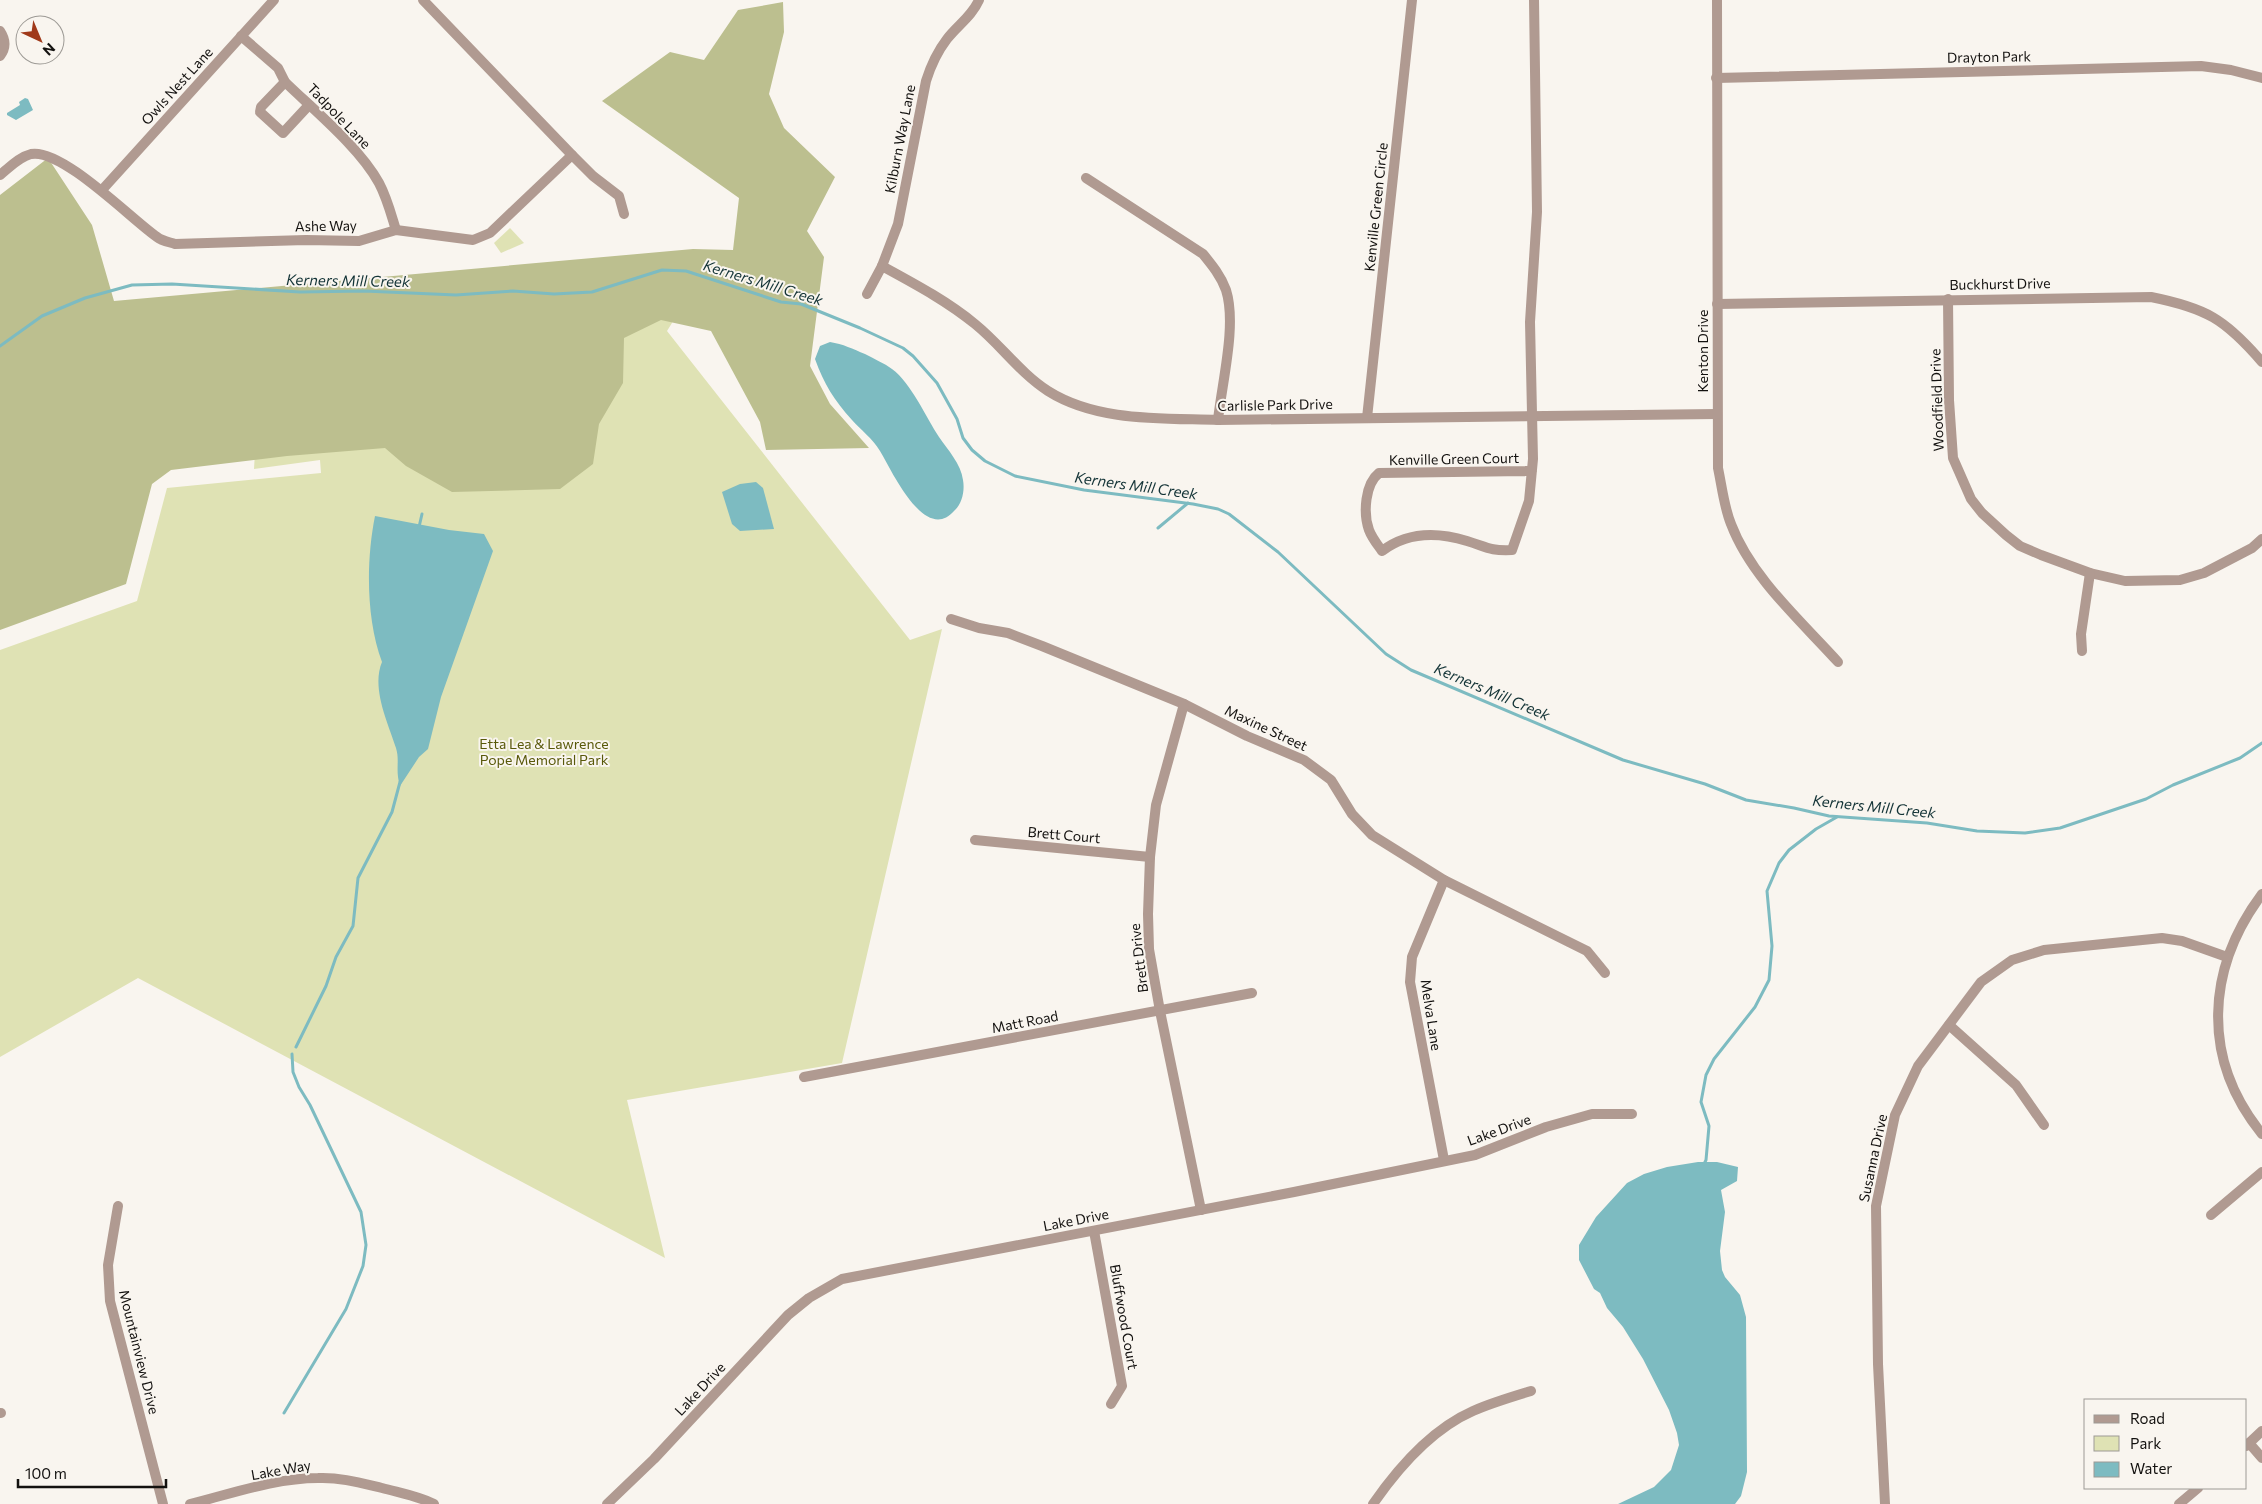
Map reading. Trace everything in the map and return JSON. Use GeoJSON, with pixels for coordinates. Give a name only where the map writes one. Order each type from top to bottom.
{"type":"FeatureCollection","features":[{"type":"Feature","properties":{"kind":"street","name":"Owls Nest Lane"},"geometry":{"type":"LineString","coordinates":[[102,190],[274,0]]}},
{"type":"Feature","properties":{"kind":"street"},"geometry":{"type":"LineString","coordinates":[[423,0],[572,155],[593,176],[619,196],[624,214]]}},
{"type":"Feature","properties":{"kind":"street","name":"Kilburn Way Lane"},"geometry":{"type":"LineString","coordinates":[[867,294],[882,266],[898,224],[926,81],[934,58],[947,38],[974,10],[980,0]]}},
{"type":"Feature","properties":{"kind":"street","name":"Kenville Green Circle"},"geometry":{"type":"LineString","coordinates":[[1367,418],[1412,0]]}},
{"type":"Feature","properties":{"kind":"street"},"geometry":{"type":"LineString","coordinates":[[1531,416],[1530,322],[1537,212],[1534,0]]}},
{"type":"Feature","properties":{"kind":"street","name":"Kenton Drive"},"geometry":{"type":"LineString","coordinates":[[1717,0],[1718,468],[1730,524],[1757,572],[1838,662]]}},
{"type":"Feature","properties":{"kind":"street"},"geometry":{"type":"LineString","coordinates":[[0,31],[4,47],[0,56]]}},
{"type":"Feature","properties":{"kind":"street","name":"Tadpole Lane"},"geometry":{"type":"LineString","coordinates":[[241,36],[278,68],[286,82],[356,152],[379,182],[389,204],[396,230]]}},
{"type":"Feature","properties":{"kind":"street","name":"Drayton Park"},"geometry":{"type":"LineString","coordinates":[[1716,78],[2201,66],[2231,70],[2262,78]]}},
{"type":"Feature","properties":{"kind":"street"},"geometry":{"type":"LineString","coordinates":[[286,82],[261,107],[260,112],[271,124],[283,133],[308,105]]}},
{"type":"Feature","properties":{"kind":"street","name":"Ashe Way"},"geometry":{"type":"LineString","coordinates":[[0,175],[21,157],[33,154],[52,158],[102,190],[158,238],[175,244],[306,240],[359,241],[396,230],[473,240],[490,234],[572,155]]}},
{"type":"Feature","properties":{"kind":"street"},"geometry":{"type":"LineString","coordinates":[[1086,178],[1204,254],[1217,271],[1225,288],[1230,308],[1229,333],[1218,420]]}},
{"type":"Feature","properties":{"kind":"street","name":"Carlisle Park Drive"},"geometry":{"type":"LineString","coordinates":[[882,266],[934,294],[956,309],[1000,346],[1025,374],[1049,391],[1070,402],[1098,410],[1142,418],[1218,420],[1717,414]]}},
{"type":"Feature","properties":{"kind":"street","name":"Buckhurst Drive"},"geometry":{"type":"LineString","coordinates":[[1717,304],[2150,297],[2182,303],[2206,312],[2227,325],[2262,362]]}},
{"type":"Feature","properties":{"kind":"street","name":"Woodfield Drive"},"geometry":{"type":"LineString","coordinates":[[1948,299],[1951,450],[1965,488],[1982,513],[2020,546],[2090,574],[2125,581],[2180,580],[2204,573],[2225,563],[2252,548],[2262,539]]}},
{"type":"Feature","properties":{"kind":"street","name":"Kenville Green Court"},"geometry":{"type":"LineString","coordinates":[[1531,416],[1532,471],[1529,500],[1512,550],[1494,551],[1467,541],[1438,535],[1408,536],[1382,551],[1368,528],[1369,485],[1373,478],[1380,473],[1532,471]]}},
{"type":"Feature","properties":{"kind":"street"},"geometry":{"type":"LineString","coordinates":[[2082,651],[2081,634],[2090,574]]}},
{"type":"Feature","properties":{"kind":"street","name":"Maxine Street"},"geometry":{"type":"LineString","coordinates":[[951,619],[979,628],[1008,633],[1042,646],[1184,704],[1247,736],[1304,760],[1331,780],[1352,814],[1372,835],[1444,880],[1587,951],[1605,973]]}},
{"type":"Feature","properties":{"kind":"street","name":"Brett Drive"},"geometry":{"type":"LineString","coordinates":[[1184,704],[1156,805],[1150,856],[1148,914],[1150,949],[1160,1011],[1201,1210]]}},
{"type":"Feature","properties":{"kind":"street","name":"Brett Court"},"geometry":{"type":"LineString","coordinates":[[975,840],[1150,856]]}},
{"type":"Feature","properties":{"kind":"street","name":"Melva Lane"},"geometry":{"type":"LineString","coordinates":[[1444,880],[1412,957],[1410,982],[1444,1160]]}},
{"type":"Feature","properties":{"kind":"street"},"geometry":{"type":"LineString","coordinates":[[2262,894],[2249,912],[2227,957],[2218,1011],[2219,1036],[2225,1066],[2250,1118],[2262,1134]]}},
{"type":"Feature","properties":{"kind":"street","name":"Susanna Drive"},"geometry":{"type":"LineString","coordinates":[[1885,1504],[1878,1364],[1876,1206],[1895,1115],[1918,1066],[1981,982],[2012,960],[2036,952],[2162,938],[2182,941],[2227,957]]}},
{"type":"Feature","properties":{"kind":"street","name":"Matt Road"},"geometry":{"type":"LineString","coordinates":[[804,1078],[1252,993]]}},
{"type":"Feature","properties":{"kind":"street"},"geometry":{"type":"LineString","coordinates":[[1949,1025],[2016,1085],[2044,1125]]}},
{"type":"Feature","properties":{"kind":"street","name":"Lake Drive"},"geometry":{"type":"LineString","coordinates":[[607,1504],[654,1459],[788,1315],[817,1292],[842,1279],[1476,1155],[1546,1127],[1592,1114],[1632,1114]]}},
{"type":"Feature","properties":{"kind":"street"},"geometry":{"type":"LineString","coordinates":[[2210,1215],[2262,1172]]}},
{"type":"Feature","properties":{"kind":"street","name":"Mountainview Drive"},"geometry":{"type":"LineString","coordinates":[[118,1206],[108,1265],[110,1301],[162,1504]]}},
{"type":"Feature","properties":{"kind":"street","name":"Bluffwood Court"},"geometry":{"type":"LineString","coordinates":[[1094,1231],[1122,1386],[1111,1404]]}},
{"type":"Feature","properties":{"kind":"street"},"geometry":{"type":"LineString","coordinates":[[1373,1504],[1397,1473],[1442,1429],[1473,1411],[1531,1391]]}},
{"type":"Feature","properties":{"kind":"street"},"geometry":{"type":"LineString","coordinates":[[2262,1432],[2247,1445],[2262,1458]]}},
{"type":"Feature","properties":{"kind":"street","name":"Lake Way"},"geometry":{"type":"LineString","coordinates":[[190,1504],[270,1484],[295,1479],[319,1478],[357,1482],[415,1496],[434,1504]]}},
{"type":"Feature","properties":{"kind":"street"},"geometry":{"type":"LineString","coordinates":[[2179,1504],[2197,1489]]}},
{"type":"Feature","properties":{"kind":"green space"},"geometry":{"type":"Polygon","coordinates":[[[783,2],[784,32],[769,94],[784,128],[835,177],[807,231],[824,257],[810,366],[830,404],[869,448],[766,450],[760,422],[711,331],[661,320],[624,338],[623,383],[599,424],[593,464],[560,489],[452,492],[406,466],[385,448],[287,456],[171,470],[152,484],[126,584],[0,630],[0,195],[48,158],[92,225],[114,301],[693,249],[733,250],[739,198],[602,101],[670,52],[704,60],[738,10],[783,2]]]}},
{"type":"Feature","properties":{"kind":"green space"},"geometry":{"type":"Polygon","coordinates":[[[510,228],[524,243],[501,253],[494,243],[510,228]]]}},
{"type":"Feature","properties":{"kind":"green space","name":"Etta Lea & Lawrence Pope Memorial Park"},"geometry":{"type":"Polygon","coordinates":[[[264,297],[685,302],[667,331],[910,640],[942,629],[842,1063],[627,1100],[665,1258],[138,978],[0,1057],[0,650],[137,601],[167,488],[321,473],[320,460],[254,469],[264,297]]]}},
{"type":"Feature","properties":{"kind":"water"},"geometry":{"type":"Polygon","coordinates":[[[25,98],[28,99],[33,110],[16,120],[7,115],[7,113],[20,105],[19,102],[25,98]]]}},
{"type":"Feature","properties":{"kind":"water"},"geometry":{"type":"Polygon","coordinates":[[[830,342],[865,354],[886,365],[899,375],[912,391],[962,474],[964,488],[961,501],[954,511],[943,519],[932,518],[921,512],[911,501],[877,446],[855,424],[835,399],[815,359],[820,346],[830,342]]]}},
{"type":"Feature","properties":{"kind":"water"},"geometry":{"type":"Polygon","coordinates":[[[756,482],[763,488],[774,529],[740,531],[732,524],[722,492],[740,484],[756,482]]]}},
{"type":"Feature","properties":{"kind":"water"},"geometry":{"type":"Polygon","coordinates":[[[375,516],[449,530],[484,534],[493,551],[441,697],[428,749],[419,757],[400,786],[396,748],[379,694],[379,672],[382,662],[370,609],[370,552],[375,516]]]}},
{"type":"Feature","properties":{"kind":"water"},"geometry":{"type":"Polygon","coordinates":[[[1698,1162],[1717,1162],[1738,1167],[1737,1181],[1721,1190],[1725,1212],[1720,1251],[1722,1270],[1725,1277],[1740,1295],[1746,1317],[1747,1472],[1741,1496],[1735,1504],[1618,1504],[1654,1487],[1671,1470],[1679,1445],[1669,1410],[1643,1359],[1623,1327],[1607,1308],[1600,1293],[1594,1289],[1579,1260],[1579,1245],[1596,1217],[1627,1183],[1644,1174],[1667,1167],[1698,1162]]]}},
{"type":"Feature","properties":{"kind":"waterway","name":"Kerners Mill Creek"},"geometry":{"type":"LineString","coordinates":[[0,346],[42,316],[85,298],[132,285],[172,284],[300,292],[364,291],[456,295],[513,291],[554,294],[592,292],[662,270],[686,271],[781,302],[801,304],[903,348],[913,356],[937,383],[957,419],[963,438],[972,450],[985,461],[1015,476],[1084,490],[1218,509],[1229,514],[1278,552],[1386,654],[1411,670],[1623,760],[1705,784],[1746,800],[1829,816],[1927,823],[1977,831],[2025,833],[2060,828],[2146,799],[2173,785],[2240,758],[2262,743]]}},
{"type":"Feature","properties":{"kind":"waterway"},"geometry":{"type":"LineString","coordinates":[[1158,528],[1188,503]]}},
{"type":"Feature","properties":{"kind":"waterway"},"geometry":{"type":"LineString","coordinates":[[419,527],[422,514]]}},
{"type":"Feature","properties":{"kind":"waterway"},"geometry":{"type":"LineString","coordinates":[[296,1047],[326,986],[336,957],[353,926],[358,878],[392,812],[400,782]]}},
{"type":"Feature","properties":{"kind":"waterway"},"geometry":{"type":"LineString","coordinates":[[1704,1164],[1709,1126],[1701,1102],[1706,1075],[1714,1059],[1755,1007],[1769,980],[1772,946],[1767,891],[1779,863],[1789,850],[1816,829],[1837,817]]}},
{"type":"Feature","properties":{"kind":"waterway"},"geometry":{"type":"LineString","coordinates":[[284,1413],[346,1309],[363,1266],[366,1245],[361,1212],[310,1105],[299,1087],[293,1072],[292,1054]]}}]}
